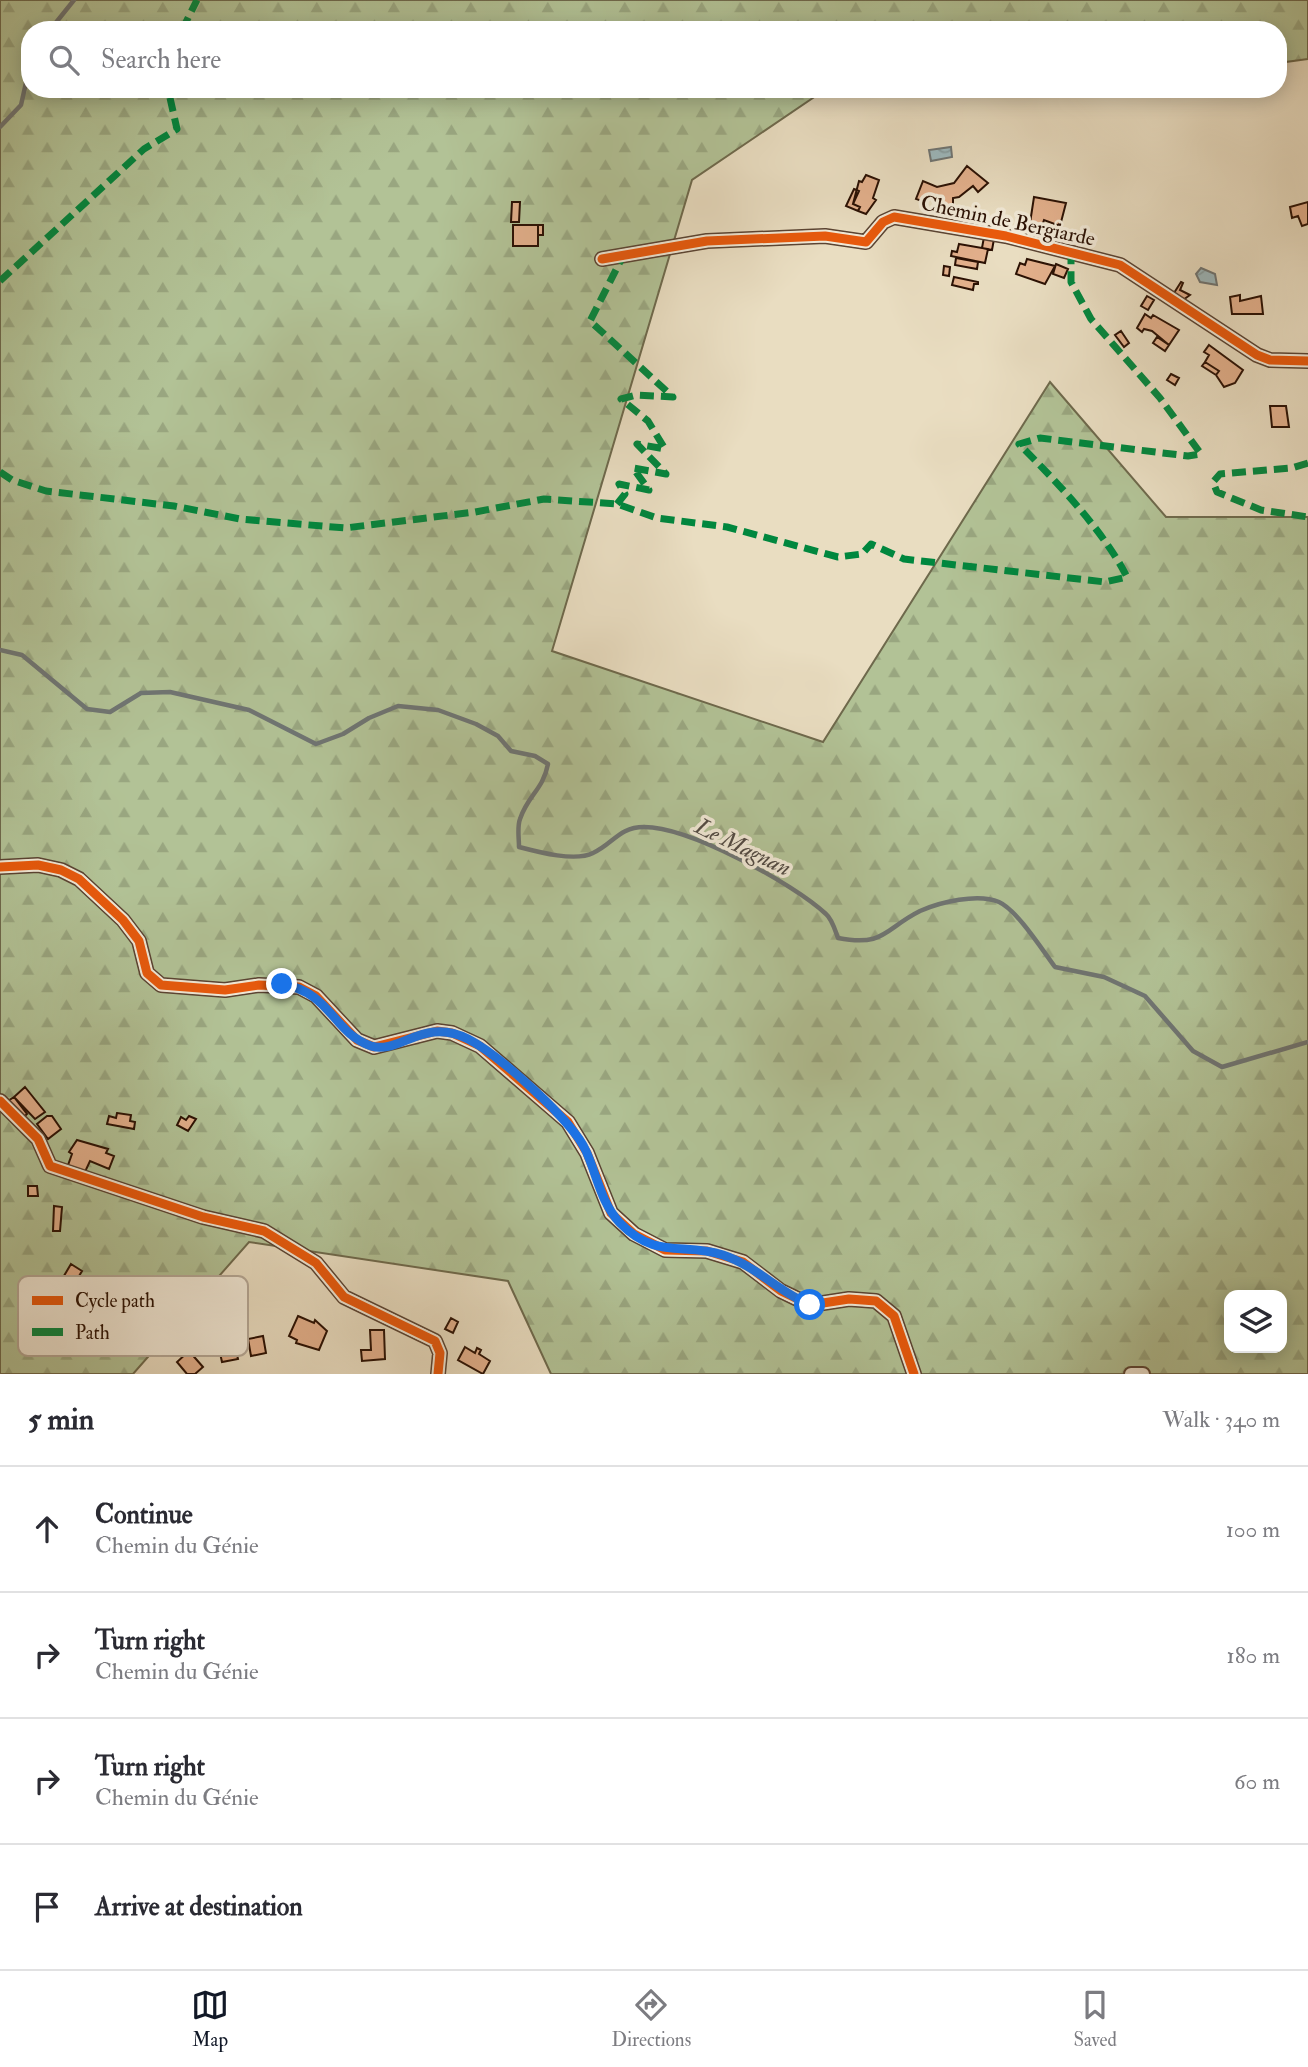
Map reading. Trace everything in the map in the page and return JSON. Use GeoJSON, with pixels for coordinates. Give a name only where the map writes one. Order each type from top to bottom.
{"type":"FeatureCollection","features":[{"type":"Feature","properties":{"kind":"street","name":"Chemin de Bergiarde"},"geometry":{"type":"LineString","coordinates":[[602,258],[707,241],[825,236],[866,242],[883,222],[894,217],[1006,236],[1120,265],[1257,355],[1270,360],[1308,361]]}},
{"type":"Feature","properties":{"kind":"street"},"geometry":{"type":"LineString","coordinates":[[0,867],[38,865],[61,870],[79,879],[123,920],[139,941],[147,974],[161,985],[225,990],[259,985],[299,987],[316,996],[357,1040],[374,1047],[387,1046],[422,1032],[452,1032],[466,1038],[480,1046],[568,1122],[587,1153],[611,1213],[634,1234],[665,1250],[707,1251],[743,1262],[781,1291],[810,1305],[849,1299],[876,1301],[894,1316],[914,1374]]}},
{"type":"Feature","properties":{"kind":"street"},"geometry":{"type":"LineString","coordinates":[[0,1101],[38,1139],[50,1166],[203,1217],[264,1231],[316,1263],[344,1297],[435,1341],[440,1353],[438,1374]]}},
{"type":"Feature","properties":{"kind":"street"},"geometry":{"type":"LineString","coordinates":[[1130,1374],[1143,1374]]}},
{"type":"Feature","properties":{"kind":"green space"},"geometry":{"type":"Polygon","coordinates":[[[0,0],[1308,0],[1308,59],[1287,62],[1287,21],[21,21],[21,98],[813,98],[692,180],[552,651],[823,742],[1050,382],[1166,517],[1308,517],[1308,1374],[551,1374],[508,1281],[249,1242],[219,1276],[18,1276],[18,1356],[149,1356],[133,1374],[0,1374],[0,0]]]}},
{"type":"Feature","properties":{"kind":"water"},"geometry":{"type":"Polygon","coordinates":[[[951,147],[952,157],[931,161],[929,150],[951,147]]]}},
{"type":"Feature","properties":{"kind":"water"},"geometry":{"type":"Polygon","coordinates":[[[1201,268],[1215,274],[1217,285],[1200,282],[1196,274],[1201,268]]]}},
{"type":"Feature","properties":{"kind":"building"},"geometry":{"type":"Polygon","coordinates":[[[967,166],[988,183],[978,192],[973,186],[959,197],[953,198],[953,204],[948,207],[940,207],[939,201],[928,196],[925,202],[916,199],[923,181],[937,187],[954,183],[967,166]]]}},
{"type":"Feature","properties":{"kind":"building"},"geometry":{"type":"Polygon","coordinates":[[[866,175],[879,180],[873,198],[876,200],[866,214],[858,211],[860,207],[853,204],[859,181],[862,182],[866,175]]]}},
{"type":"Feature","properties":{"kind":"building"},"geometry":{"type":"Polygon","coordinates":[[[854,189],[859,191],[853,204],[860,207],[858,211],[846,206],[854,189]]]}},
{"type":"Feature","properties":{"kind":"building"},"geometry":{"type":"Polygon","coordinates":[[[1034,197],[1066,203],[1060,226],[1044,220],[1042,226],[1030,223],[1034,197]]]}},
{"type":"Feature","properties":{"kind":"building"},"geometry":{"type":"Polygon","coordinates":[[[512,202],[520,202],[519,222],[511,222],[512,202]]]}},
{"type":"Feature","properties":{"kind":"building"},"geometry":{"type":"Polygon","coordinates":[[[1308,202],[1308,224],[1302,226],[1298,216],[1292,218],[1290,207],[1308,202]]]}},
{"type":"Feature","properties":{"kind":"building"},"geometry":{"type":"Polygon","coordinates":[[[513,225],[538,225],[538,246],[513,246],[513,225]]]}},
{"type":"Feature","properties":{"kind":"building"},"geometry":{"type":"Polygon","coordinates":[[[538,225],[543,225],[543,235],[538,235],[538,225]]]}},
{"type":"Feature","properties":{"kind":"building"},"geometry":{"type":"Polygon","coordinates":[[[984,237],[994,239],[992,250],[982,248],[984,237]]]}},
{"type":"Feature","properties":{"kind":"building"},"geometry":{"type":"Polygon","coordinates":[[[959,244],[988,249],[985,263],[951,256],[952,251],[957,252],[959,244]]]}},
{"type":"Feature","properties":{"kind":"building"},"geometry":{"type":"Polygon","coordinates":[[[956,258],[978,262],[977,269],[955,265],[956,258]]]}},
{"type":"Feature","properties":{"kind":"building"},"geometry":{"type":"Polygon","coordinates":[[[1027,259],[1055,266],[1045,284],[1016,274],[1020,263],[1025,265],[1027,259]]]}},
{"type":"Feature","properties":{"kind":"building"},"geometry":{"type":"Polygon","coordinates":[[[1056,264],[1068,269],[1064,278],[1053,274],[1056,264]]]}},
{"type":"Feature","properties":{"kind":"building"},"geometry":{"type":"Polygon","coordinates":[[[944,266],[950,267],[949,276],[943,275],[944,266]]]}},
{"type":"Feature","properties":{"kind":"building"},"geometry":{"type":"Polygon","coordinates":[[[954,277],[978,284],[974,284],[973,290],[952,285],[954,277]]]}},
{"type":"Feature","properties":{"kind":"building"},"geometry":{"type":"Polygon","coordinates":[[[1181,282],[1183,283],[1180,290],[1190,295],[1183,300],[1174,293],[1181,282]]]}},
{"type":"Feature","properties":{"kind":"building"},"geometry":{"type":"Polygon","coordinates":[[[1240,295],[1240,301],[1261,296],[1263,314],[1232,314],[1230,297],[1240,295]]]}},
{"type":"Feature","properties":{"kind":"building"},"geometry":{"type":"Polygon","coordinates":[[[1147,296],[1154,300],[1148,310],[1141,306],[1147,296]]]}},
{"type":"Feature","properties":{"kind":"building"},"geometry":{"type":"Polygon","coordinates":[[[1145,314],[1151,318],[1153,315],[1179,330],[1169,345],[1152,331],[1144,329],[1142,332],[1137,328],[1145,314]]]}},
{"type":"Feature","properties":{"kind":"building"},"geometry":{"type":"Polygon","coordinates":[[[1121,331],[1129,343],[1124,347],[1115,335],[1121,331]]]}},
{"type":"Feature","properties":{"kind":"building"},"geometry":{"type":"Polygon","coordinates":[[[1157,337],[1169,345],[1165,351],[1153,343],[1157,337]]]}},
{"type":"Feature","properties":{"kind":"building"},"geometry":{"type":"Polygon","coordinates":[[[1209,345],[1243,370],[1235,383],[1224,387],[1216,375],[1219,371],[1205,362],[1209,355],[1204,352],[1209,345]]]}},
{"type":"Feature","properties":{"kind":"building"},"geometry":{"type":"Polygon","coordinates":[[[1205,362],[1219,371],[1216,375],[1202,366],[1205,362]]]}},
{"type":"Feature","properties":{"kind":"building"},"geometry":{"type":"Polygon","coordinates":[[[1171,374],[1179,378],[1175,385],[1167,380],[1171,374]]]}},
{"type":"Feature","properties":{"kind":"building"},"geometry":{"type":"Polygon","coordinates":[[[1270,406],[1286,406],[1289,427],[1272,427],[1270,406]]]}},
{"type":"Feature","properties":{"kind":"building"},"geometry":{"type":"Polygon","coordinates":[[[25,1087],[45,1112],[35,1119],[14,1097],[25,1087]]]}},
{"type":"Feature","properties":{"kind":"building"},"geometry":{"type":"Polygon","coordinates":[[[14,1097],[27,1114],[22,1119],[8,1101],[14,1097]]]}},
{"type":"Feature","properties":{"kind":"building"},"geometry":{"type":"Polygon","coordinates":[[[117,1113],[131,1115],[130,1121],[135,1122],[134,1129],[107,1124],[109,1116],[116,1118],[117,1113]]]}},
{"type":"Feature","properties":{"kind":"building"},"geometry":{"type":"Polygon","coordinates":[[[47,1116],[52,1116],[61,1129],[48,1139],[37,1124],[47,1116]]]}},
{"type":"Feature","properties":{"kind":"building"},"geometry":{"type":"Polygon","coordinates":[[[189,1116],[196,1119],[188,1131],[177,1125],[181,1117],[186,1120],[189,1116]]]}},
{"type":"Feature","properties":{"kind":"building"},"geometry":{"type":"Polygon","coordinates":[[[77,1140],[108,1149],[106,1153],[114,1156],[109,1169],[90,1161],[84,1174],[67,1168],[72,1154],[69,1152],[77,1140]]]}},
{"type":"Feature","properties":{"kind":"building"},"geometry":{"type":"Polygon","coordinates":[[[28,1186],[37,1186],[38,1196],[28,1196],[28,1186]]]}},
{"type":"Feature","properties":{"kind":"building"},"geometry":{"type":"Polygon","coordinates":[[[54,1206],[62,1207],[60,1231],[53,1231],[54,1206]]]}},
{"type":"Feature","properties":{"kind":"building"},"geometry":{"type":"Polygon","coordinates":[[[71,1264],[82,1271],[79,1276],[64,1276],[71,1264]]]}},
{"type":"Feature","properties":{"kind":"building"},"geometry":{"type":"Polygon","coordinates":[[[298,1316],[314,1323],[315,1320],[327,1331],[319,1350],[296,1343],[297,1340],[289,1336],[298,1316]]]}},
{"type":"Feature","properties":{"kind":"building"},"geometry":{"type":"Polygon","coordinates":[[[451,1318],[458,1322],[453,1333],[445,1329],[451,1318]]]}},
{"type":"Feature","properties":{"kind":"building"},"geometry":{"type":"Polygon","coordinates":[[[370,1330],[384,1330],[385,1359],[362,1361],[361,1350],[371,1350],[370,1330]]]}},
{"type":"Feature","properties":{"kind":"building"},"geometry":{"type":"Polygon","coordinates":[[[263,1336],[266,1353],[251,1356],[248,1339],[263,1336]]]}},
{"type":"Feature","properties":{"kind":"building"},"geometry":{"type":"Polygon","coordinates":[[[465,1347],[475,1353],[477,1348],[481,1350],[479,1354],[490,1361],[483,1374],[458,1360],[465,1347]]]}},
{"type":"Feature","properties":{"kind":"building"},"geometry":{"type":"Polygon","coordinates":[[[184,1356],[193,1356],[203,1367],[195,1374],[187,1374],[177,1362],[184,1356]]]}},
{"type":"Feature","properties":{"kind":"building"},"geometry":{"type":"Polygon","coordinates":[[[221,1356],[237,1356],[238,1359],[222,1362],[221,1356]]]}},
{"type":"Feature","properties":{"kind":"waterway"},"geometry":{"type":"LineString","coordinates":[[57,21],[74,0]]}},
{"type":"Feature","properties":{"kind":"waterway"},"geometry":{"type":"LineString","coordinates":[[0,127],[21,105],[23,98]]}},
{"type":"Feature","properties":{"kind":"waterway","name":"Le Magnan"},"geometry":{"type":"LineString","coordinates":[[0,650],[22,655],[87,709],[110,712],[141,693],[170,692],[249,710],[316,744],[343,734],[369,718],[398,706],[438,710],[476,724],[498,736],[511,751],[535,756],[548,764],[543,780],[520,819],[519,847],[577,857],[593,853],[628,830],[644,827],[663,829],[713,846],[766,873],[811,901],[826,914],[838,938],[854,940],[883,935],[920,911],[938,905],[959,900],[990,899],[1014,913],[1055,967],[1104,977],[1145,996],[1193,1051],[1222,1067],[1308,1042]]}},
{"type":"Feature","properties":{"kind":"marked path"},"geometry":{"type":"LineString","coordinates":[[186,21],[197,0]]}},
{"type":"Feature","properties":{"kind":"marked path"},"geometry":{"type":"LineString","coordinates":[[0,281],[144,149],[177,129],[170,98]]}},
{"type":"Feature","properties":{"kind":"marked path"},"geometry":{"type":"LineString","coordinates":[[0,472],[12,480],[46,491],[174,506],[240,519],[345,528],[475,512],[544,499],[617,504],[657,518],[727,527],[838,557],[862,554],[871,544],[904,559],[1105,582],[1127,577],[1092,524],[1019,444],[1040,438],[1188,456],[1201,454],[1160,398],[1091,319],[1071,282],[1071,253]]}},
{"type":"Feature","properties":{"kind":"marked path"},"geometry":{"type":"LineString","coordinates":[[617,504],[625,494],[619,484],[649,490],[633,468],[666,474],[637,444],[665,449],[648,421],[621,399],[636,395],[673,397],[590,321],[624,254]]}},
{"type":"Feature","properties":{"kind":"marked path"},"geometry":{"type":"LineString","coordinates":[[1308,463],[1292,468],[1220,474],[1213,482],[1217,492],[1261,510],[1308,517]]}},
{"type":"Feature","properties":{"kind":"cycle path"},"geometry":{"type":"LineString","coordinates":[[602,259],[707,241],[825,236],[866,242],[883,222],[894,217],[1006,236],[1120,265],[1257,355],[1270,360],[1308,361]]}},
{"type":"Feature","properties":{"kind":"cycle path"},"geometry":{"type":"LineString","coordinates":[[0,867],[38,865],[61,870],[79,879],[123,920],[139,941],[147,973],[161,985],[225,990],[259,985],[299,987],[316,996],[357,1040],[374,1047],[437,1031],[452,1033],[480,1046],[568,1122],[587,1153],[611,1213],[634,1234],[665,1250],[707,1251],[743,1262],[781,1291],[810,1305],[849,1299],[876,1301],[894,1316],[914,1374]]}},
{"type":"Feature","properties":{"kind":"cycle path"},"geometry":{"type":"LineString","coordinates":[[0,1101],[38,1139],[50,1166],[203,1217],[264,1231],[316,1263],[344,1297],[435,1341],[440,1353],[438,1374]]}},
{"type":"Feature","properties":{"kind":"route"},"geometry":{"type":"LineString","coordinates":[[282,984],[299,987],[316,996],[357,1040],[374,1047],[387,1046],[422,1032],[437,1031],[452,1032],[480,1046],[568,1122],[579,1136],[611,1213],[621,1224],[648,1243],[665,1250],[707,1251],[743,1262],[781,1291],[810,1305]]}}]}
